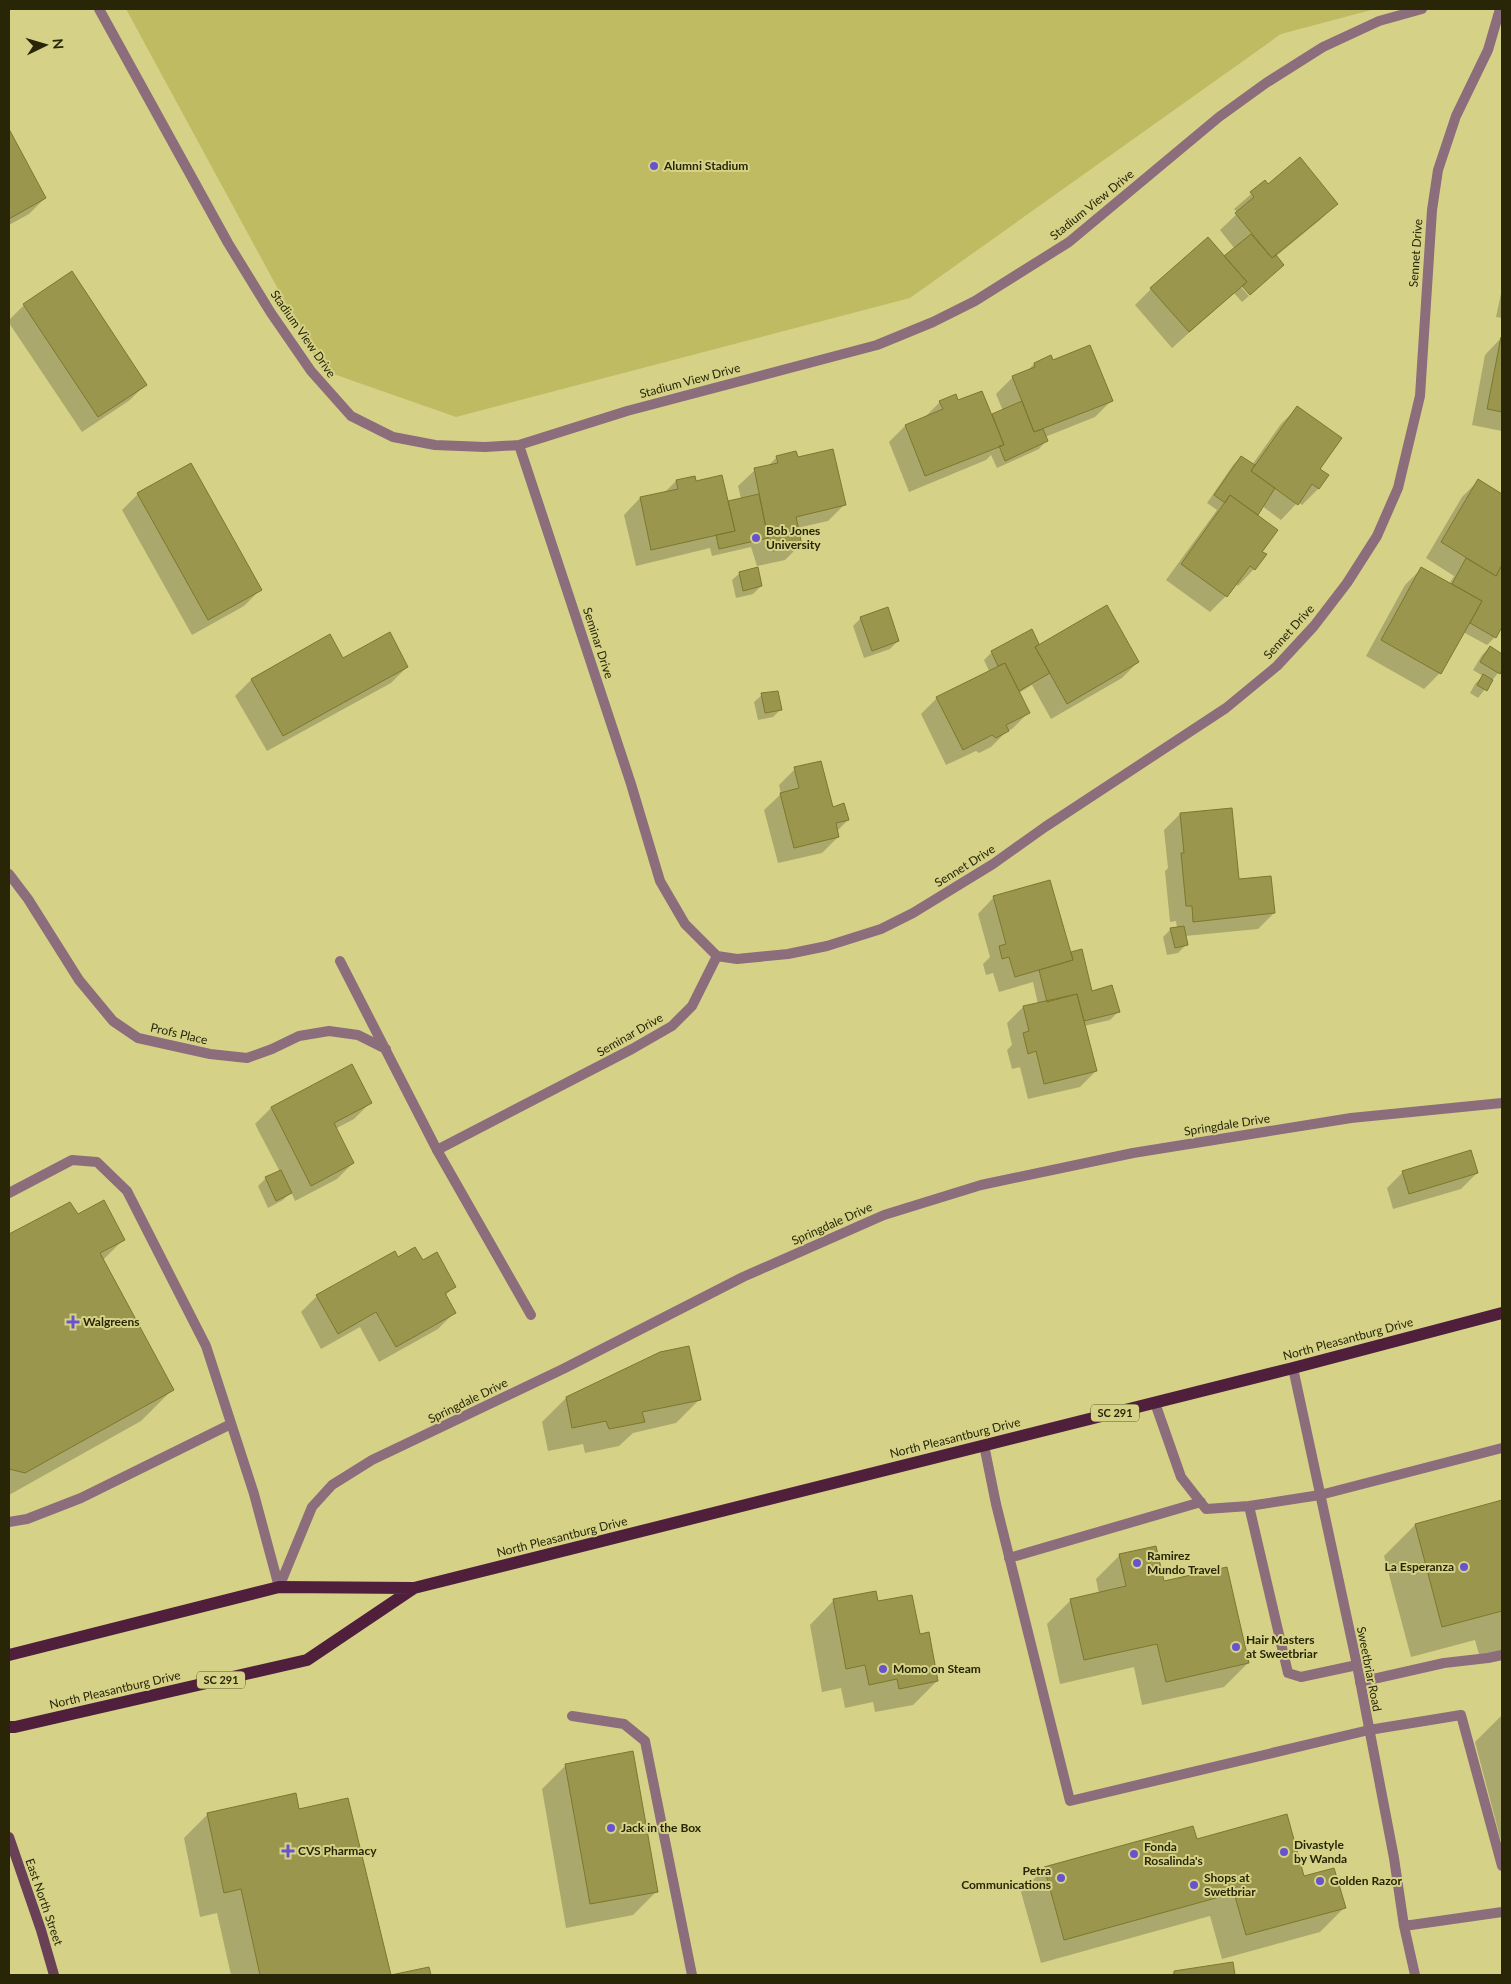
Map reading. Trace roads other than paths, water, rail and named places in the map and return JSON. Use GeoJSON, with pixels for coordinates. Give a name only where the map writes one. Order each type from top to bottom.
{"type":"FeatureCollection","features":[{"type":"Feature","properties":{"kind":"main road","name":"North Pleasantburg Drive"},"geometry":{"type":"LineString","coordinates":[[9,1655],[279,1588],[414,1588],[1293,1368],[1502,1313]]}},
{"type":"Feature","properties":{"kind":"main road","name":"North Pleasantburg Drive"},"geometry":{"type":"LineString","coordinates":[[9,1727],[307,1660],[414,1588]]}},
{"type":"Feature","properties":{"kind":"main road","name":"East North Street"},"geometry":{"type":"LineString","coordinates":[[9,1837],[41,1930],[54,1975]]}},
{"type":"Feature","properties":{"kind":"street","name":"Stadium View Drive"},"geometry":{"type":"LineString","coordinates":[[99,9],[228,243],[271,313],[311,371],[351,416],[393,437],[435,445],[485,447],[519,445],[627,410],[877,345],[933,322],[975,301],[1068,242],[1219,116],[1266,82],[1323,47],[1379,21],[1422,9]]}},
{"type":"Feature","properties":{"kind":"street","name":"Sennet Drive"},"geometry":{"type":"LineString","coordinates":[[717,956],[737,959],[788,954],[827,946],[881,929],[913,913],[993,864],[1045,827],[1226,708],[1276,666],[1314,626],[1347,583],[1377,536],[1398,488],[1420,396],[1432,210],[1438,170],[1456,116],[1488,50],[1500,9]]}},
{"type":"Feature","properties":{"kind":"street","name":"Seminar Drive"},"geometry":{"type":"LineString","coordinates":[[437,1150],[632,1049],[672,1026],[692,1006],[717,956],[685,924],[660,881],[631,784],[519,445]]}},
{"type":"Feature","properties":{"kind":"street","name":"Profs Place"},"geometry":{"type":"LineString","coordinates":[[9,874],[28,899],[80,980],[113,1021],[138,1038],[210,1054],[247,1058],[299,1036],[329,1031],[358,1035],[386,1049]]}},
{"type":"Feature","properties":{"kind":"street"},"geometry":{"type":"LineString","coordinates":[[340,960],[437,1150],[531,1315]]}},
{"type":"Feature","properties":{"kind":"street","name":"Springdale Drive"},"geometry":{"type":"LineString","coordinates":[[279,1588],[312,1507],[332,1485],[372,1460],[562,1370],[743,1277],[884,1215],[981,1185],[1132,1153],[1351,1118],[1502,1103]]}},
{"type":"Feature","properties":{"kind":"street"},"geometry":{"type":"LineString","coordinates":[[9,1193],[72,1160],[97,1162],[127,1191],[206,1346],[268,1543],[279,1588]]}},
{"type":"Feature","properties":{"kind":"street","name":"Sweetbriar Road"},"geometry":{"type":"LineString","coordinates":[[1293,1368],[1357,1664],[1394,1858],[1404,1926],[1415,1975]]}},
{"type":"Feature","properties":{"kind":"street"},"geometry":{"type":"LineString","coordinates":[[1155,1402],[1181,1477],[1206,1509],[1249,1506],[1320,1495],[1502,1448]]}},
{"type":"Feature","properties":{"kind":"street"},"geometry":{"type":"LineString","coordinates":[[9,1522],[27,1519],[81,1498],[231,1424]]}},
{"type":"Feature","properties":{"kind":"street"},"geometry":{"type":"LineString","coordinates":[[984,1445],[1009,1558],[1070,1801],[1369,1730],[1461,1715],[1502,1866]]}},
{"type":"Feature","properties":{"kind":"street"},"geometry":{"type":"LineString","coordinates":[[1009,1558],[1201,1502]]}},
{"type":"Feature","properties":{"kind":"street"},"geometry":{"type":"LineString","coordinates":[[1249,1506],[1288,1673],[1301,1677],[1357,1664]]}},
{"type":"Feature","properties":{"kind":"street"},"geometry":{"type":"LineString","coordinates":[[1360,1682],[1444,1663],[1502,1655]]}},
{"type":"Feature","properties":{"kind":"street"},"geometry":{"type":"LineString","coordinates":[[572,1716],[624,1724],[645,1741],[692,1975]]}},
{"type":"Feature","properties":{"kind":"street"},"geometry":{"type":"LineString","coordinates":[[1404,1926],[1502,1912]]}},
{"type":"Feature","properties":{"kind":"place","name":"Alumni Stadium"},"geometry":{"type":"Point","coordinates":[654,166]}},
{"type":"Feature","properties":{"kind":"place","name":"Bob Jones University"},"geometry":{"type":"Point","coordinates":[756,538]}},
{"type":"Feature","properties":{"kind":"place","name":"Walgreens"},"geometry":{"type":"Point","coordinates":[73,1322]}},
{"type":"Feature","properties":{"kind":"place","name":"Ramirez Mundo Travel"},"geometry":{"type":"Point","coordinates":[1137,1563]}},
{"type":"Feature","properties":{"kind":"place","name":"La Esperanza"},"geometry":{"type":"Point","coordinates":[1464,1567]}},
{"type":"Feature","properties":{"kind":"place","name":"Hair Masters at Sweetbriar"},"geometry":{"type":"Point","coordinates":[1236,1647]}},
{"type":"Feature","properties":{"kind":"place","name":"Momo on Steam"},"geometry":{"type":"Point","coordinates":[883,1669]}},
{"type":"Feature","properties":{"kind":"place","name":"Jack in the Box"},"geometry":{"type":"Point","coordinates":[611,1828]}},
{"type":"Feature","properties":{"kind":"place","name":"CVS Pharmacy"},"geometry":{"type":"Point","coordinates":[288,1851]}},
{"type":"Feature","properties":{"kind":"place","name":"Divastyle by Wanda"},"geometry":{"type":"Point","coordinates":[1284,1852]}},
{"type":"Feature","properties":{"kind":"place","name":"Fonda Rosalinda's"},"geometry":{"type":"Point","coordinates":[1134,1854]}},
{"type":"Feature","properties":{"kind":"place","name":"Petra Communications"},"geometry":{"type":"Point","coordinates":[1061,1878]}},
{"type":"Feature","properties":{"kind":"place","name":"Golden Razor"},"geometry":{"type":"Point","coordinates":[1320,1881]}},
{"type":"Feature","properties":{"kind":"place","name":"Shops at Swetbriar"},"geometry":{"type":"Point","coordinates":[1194,1885]}}]}
